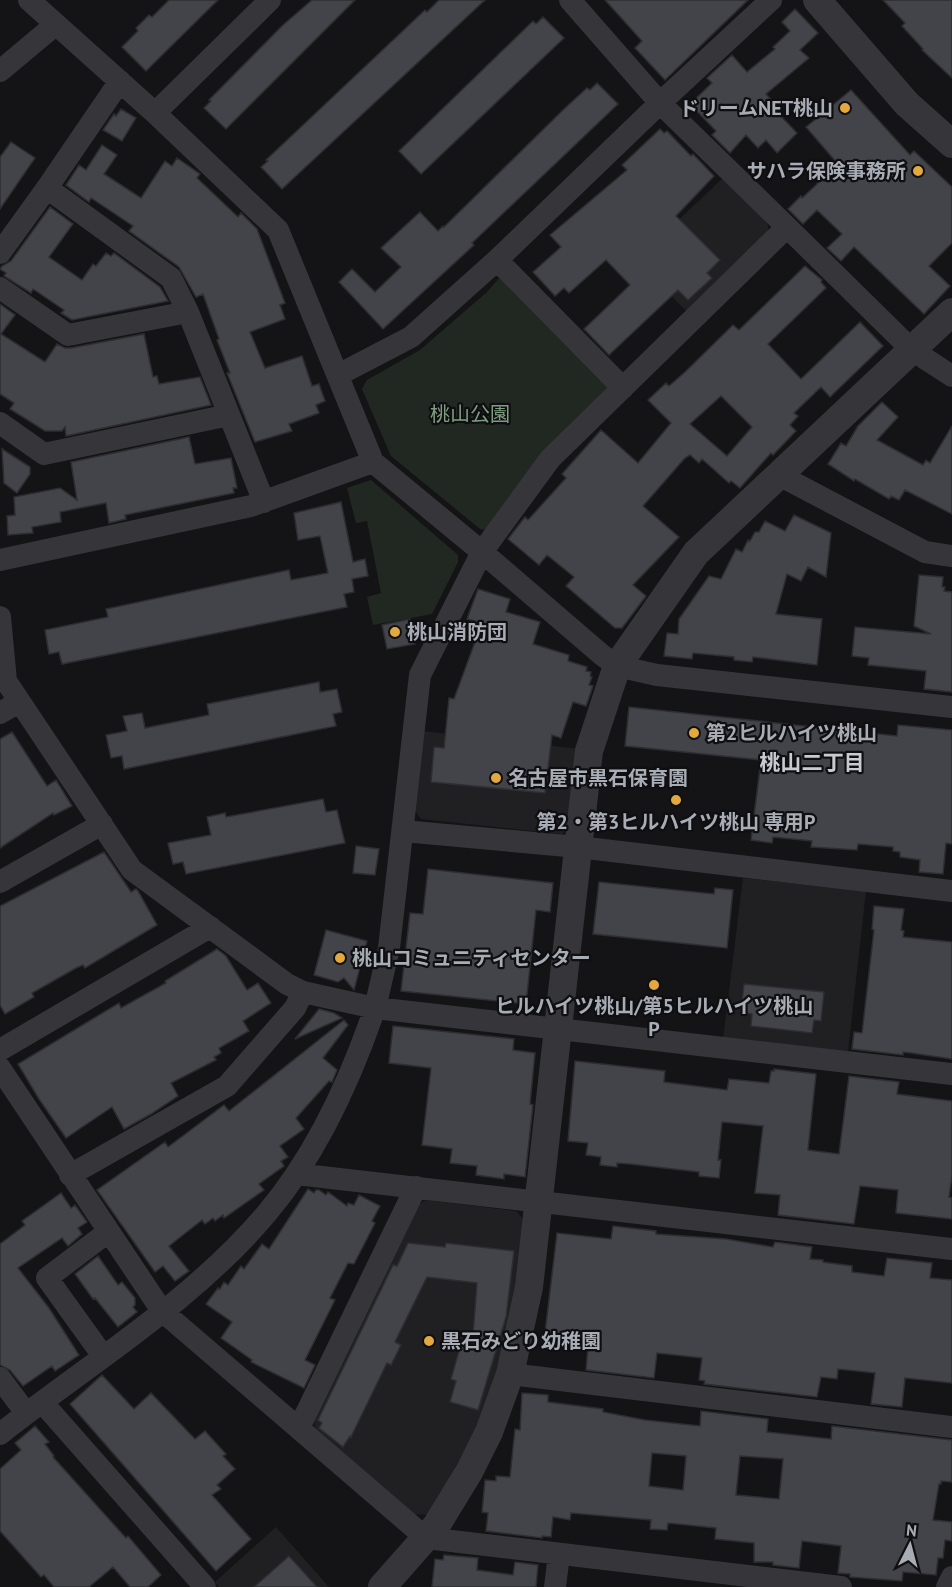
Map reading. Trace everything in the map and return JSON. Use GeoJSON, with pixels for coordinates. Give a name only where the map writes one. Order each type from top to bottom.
{"type":"FeatureCollection","features":[{"type":"Feature","properties":{"kind":"street"},"geometry":{"type":"LineString","coordinates":[[29,0],[155,113],[278,230],[373,462],[602,656],[617,666],[657,675],[952,707]]}},
{"type":"Feature","properties":{"kind":"street"},"geometry":{"type":"LineString","coordinates":[[155,113],[270,0]]}},
{"type":"Feature","properties":{"kind":"street"},"geometry":{"type":"LineString","coordinates":[[570,0],[660,103],[912,350],[952,376]]}},
{"type":"Feature","properties":{"kind":"street"},"geometry":{"type":"LineString","coordinates":[[339,375],[411,337],[497,260],[771,0]]}},
{"type":"Feature","properties":{"kind":"street"},"geometry":{"type":"LineString","coordinates":[[817,0],[908,104],[952,144]]}},
{"type":"Feature","properties":{"kind":"street"},"geometry":{"type":"LineString","coordinates":[[0,71],[55,25]]}},
{"type":"Feature","properties":{"kind":"street"},"geometry":{"type":"LineString","coordinates":[[0,253],[120,81]]}},
{"type":"Feature","properties":{"kind":"street"},"geometry":{"type":"LineString","coordinates":[[47,188],[171,278],[188,312],[264,502]]}},
{"type":"Feature","properties":{"kind":"street"},"geometry":{"type":"LineString","coordinates":[[0,1434],[203,1279],[268,1212],[314,1147],[346,1084],[375,1008],[389,948],[420,675],[482,552],[550,459],[786,227]]}},
{"type":"Feature","properties":{"kind":"street"},"geometry":{"type":"LineString","coordinates":[[497,260],[623,388]]}},
{"type":"Feature","properties":{"kind":"street"},"geometry":{"type":"LineString","coordinates":[[0,288],[68,335],[188,312]]}},
{"type":"Feature","properties":{"kind":"street"},"geometry":{"type":"LineString","coordinates":[[382,1587],[436,1526],[473,1465],[497,1414],[510,1374],[528,1287],[589,751],[617,666],[696,553],[952,312]]}},
{"type":"Feature","properties":{"kind":"street"},"geometry":{"type":"LineString","coordinates":[[0,423],[44,454],[229,415]]}},
{"type":"Feature","properties":{"kind":"street"},"geometry":{"type":"LineString","coordinates":[[0,560],[264,502],[373,462]]}},
{"type":"Feature","properties":{"kind":"street"},"geometry":{"type":"LineString","coordinates":[[779,475],[925,552],[952,556]]}},
{"type":"Feature","properties":{"kind":"street"},"geometry":{"type":"LineString","coordinates":[[0,617],[9,708],[102,824],[132,870],[287,984],[303,992],[375,1008],[952,1074]]}},
{"type":"Feature","properties":{"kind":"street"},"geometry":{"type":"LineString","coordinates":[[0,882],[102,824]]}},
{"type":"Feature","properties":{"kind":"street"},"geometry":{"type":"LineString","coordinates":[[403,831],[578,848],[952,891]]}},
{"type":"Feature","properties":{"kind":"street"},"geometry":{"type":"LineString","coordinates":[[0,1050],[210,927]]}},
{"type":"Feature","properties":{"kind":"street"},"geometry":{"type":"LineString","coordinates":[[70,1175],[227,1086],[295,1008],[303,992]]}},
{"type":"Feature","properties":{"kind":"street"},"geometry":{"type":"LineString","coordinates":[[0,1068],[162,1311],[426,1538],[841,1587]]}},
{"type":"Feature","properties":{"kind":"street"},"geometry":{"type":"LineString","coordinates":[[296,1174],[952,1249]]}},
{"type":"Feature","properties":{"kind":"street"},"geometry":{"type":"LineString","coordinates":[[299,1428],[416,1187]]}},
{"type":"Feature","properties":{"kind":"street"},"geometry":{"type":"LineString","coordinates":[[103,1356],[47,1278],[108,1232]]}},
{"type":"Feature","properties":{"kind":"street"},"geometry":{"type":"LineString","coordinates":[[510,1374],[952,1427]]}},
{"type":"Feature","properties":{"kind":"street"},"geometry":{"type":"LineString","coordinates":[[0,1378],[34,1408],[205,1587]]}},
{"type":"Feature","properties":{"kind":"street"},"geometry":{"type":"LineString","coordinates":[[555,1587],[559,1554]]}},
{"type":"Feature","properties":{"kind":"street"},"geometry":{"type":"LineString","coordinates":[[947,1587],[952,1577]]}},
{"type":"Feature","properties":{"kind":"shaded area"},"geometry":{"type":"Polygon","coordinates":[[[725,176],[767,219],[769,233],[688,313],[636,260],[725,176]]]}},
{"type":"Feature","properties":{"kind":"shaded area","name":"名古屋市黒石保育園"},"geometry":{"type":"Polygon","coordinates":[[[422,731],[580,749],[571,826],[562,834],[421,819],[413,808],[422,731]]]}},
{"type":"Feature","properties":{"kind":"shaded area"},"geometry":{"type":"Polygon","coordinates":[[[743,878],[866,891],[848,1052],[723,1039],[743,878]]]}},
{"type":"Feature","properties":{"kind":"shaded area","name":"黒石みどり幼稚園"},"geometry":{"type":"Polygon","coordinates":[[[426,1200],[516,1211],[524,1220],[520,1279],[490,1402],[430,1515],[411,1514],[315,1430],[314,1418],[418,1205],[426,1200]]]}},
{"type":"Feature","properties":{"kind":"shaded area"},"geometry":{"type":"Polygon","coordinates":[[[276,1527],[329,1587],[219,1587],[215,1582],[276,1527]]]}},
{"type":"Feature","properties":{"kind":"green space","name":"桃山公園"},"geometry":{"type":"Polygon","coordinates":[[[500,277],[604,375],[608,390],[488,530],[480,529],[391,456],[362,389],[367,380],[420,350],[487,292],[500,277]]]}},
{"type":"Feature","properties":{"kind":"green space"},"geometry":{"type":"Polygon","coordinates":[[[371,480],[458,555],[458,562],[432,614],[373,625],[367,597],[381,593],[367,521],[356,523],[347,488],[371,480]]]}},
{"type":"Feature","properties":{"kind":"building"},"geometry":{"type":"Polygon","coordinates":[[[169,0],[218,0],[146,71],[122,47],[138,31],[136,28],[149,15],[152,17],[169,0]]]}},
{"type":"Feature","properties":{"kind":"building"},"geometry":{"type":"Polygon","coordinates":[[[312,0],[355,0],[226,129],[204,108],[211,101],[209,100],[283,25],[312,0]]]}},
{"type":"Feature","properties":{"kind":"building"},"geometry":{"type":"Polygon","coordinates":[[[439,0],[485,0],[282,189],[261,167],[268,161],[266,160],[425,10],[427,12],[439,0]]]}},
{"type":"Feature","properties":{"kind":"building"},"geometry":{"type":"Polygon","coordinates":[[[605,0],[748,0],[665,80],[635,48],[642,41],[605,0]]]}},
{"type":"Feature","properties":{"kind":"building"},"geometry":{"type":"Polygon","coordinates":[[[883,0],[952,0],[952,78],[922,50],[902,26],[905,23],[883,0]]]}},
{"type":"Feature","properties":{"kind":"building"},"geometry":{"type":"Polygon","coordinates":[[[795,9],[818,33],[800,50],[809,58],[766,94],[778,107],[775,110],[797,133],[777,153],[766,140],[758,148],[746,135],[730,153],[712,135],[716,131],[690,104],[712,83],[707,78],[732,55],[747,72],[775,49],[773,47],[790,31],[782,22],[795,9]]]}},
{"type":"Feature","properties":{"kind":"building"},"geometry":{"type":"Polygon","coordinates":[[[543,17],[564,38],[421,174],[399,151],[533,21],[536,24],[543,17]]]}},
{"type":"Feature","properties":{"kind":"building"},"geometry":{"type":"Polygon","coordinates":[[[597,83],[618,104],[472,243],[474,245],[383,329],[339,282],[352,269],[375,292],[401,267],[381,248],[420,212],[438,231],[444,227],[563,110],[587,88],[590,90],[597,83]]]}},
{"type":"Feature","properties":{"kind":"building"},"geometry":{"type":"Polygon","coordinates":[[[851,90],[910,155],[914,151],[952,187],[952,243],[929,266],[950,286],[924,314],[854,247],[841,261],[827,248],[842,234],[817,210],[803,224],[788,209],[837,163],[806,127],[851,90]]]}},
{"type":"Feature","properties":{"kind":"building"},"geometry":{"type":"Polygon","coordinates":[[[121,109],[136,118],[122,141],[103,130],[114,114],[116,116],[121,109]]]}},
{"type":"Feature","properties":{"kind":"building"},"geometry":{"type":"Polygon","coordinates":[[[660,129],[664,133],[667,131],[714,176],[676,216],[720,260],[707,273],[712,278],[688,300],[678,290],[609,355],[584,329],[630,285],[606,260],[569,293],[564,288],[555,296],[533,272],[561,247],[550,235],[627,170],[622,165],[660,129]]]}},
{"type":"Feature","properties":{"kind":"building"},"geometry":{"type":"Polygon","coordinates":[[[11,142],[35,158],[0,209],[0,157],[11,142]]]}},
{"type":"Feature","properties":{"kind":"building"},"geometry":{"type":"Polygon","coordinates":[[[102,145],[117,155],[104,174],[141,198],[165,161],[172,166],[177,158],[200,174],[197,178],[238,217],[241,213],[257,229],[285,303],[280,305],[285,319],[250,332],[265,368],[302,356],[312,386],[319,384],[325,401],[316,405],[319,413],[289,424],[292,431],[255,442],[227,373],[230,373],[203,294],[196,297],[179,267],[129,231],[133,226],[91,198],[89,202],[66,185],[79,165],[86,170],[102,145]]]}},
{"type":"Feature","properties":{"kind":"building"},"geometry":{"type":"Polygon","coordinates":[[[50,207],[73,224],[49,257],[82,280],[93,264],[96,266],[106,253],[111,256],[114,253],[160,287],[168,301],[72,320],[61,313],[64,310],[33,289],[31,293],[4,276],[6,273],[0,269],[2,266],[11,261],[50,207]]]}},
{"type":"Feature","properties":{"kind":"building"},"geometry":{"type":"Polygon","coordinates":[[[805,266],[822,280],[826,288],[768,344],[801,379],[860,322],[883,346],[830,397],[821,387],[794,413],[798,416],[790,425],[796,431],[773,455],[771,453],[740,488],[731,481],[729,483],[702,459],[699,463],[690,455],[685,458],[643,506],[679,537],[633,585],[646,596],[622,628],[615,628],[566,586],[574,577],[547,555],[539,565],[508,539],[525,517],[528,520],[566,478],[562,474],[601,430],[638,463],[671,423],[648,400],[666,383],[669,386],[685,372],[733,325],[739,330],[805,266]],[[721,396],[690,424],[727,456],[752,427],[721,396]]]}},
{"type":"Feature","properties":{"kind":"building"},"geometry":{"type":"Polygon","coordinates":[[[0,304],[15,315],[1,334],[45,362],[57,344],[71,348],[144,334],[153,377],[157,376],[159,384],[200,377],[211,405],[66,436],[65,427],[62,431],[45,431],[10,409],[14,403],[0,394],[0,304]]]}},
{"type":"Feature","properties":{"kind":"building"},"geometry":{"type":"Polygon","coordinates":[[[882,402],[898,417],[877,440],[923,465],[926,460],[930,463],[952,426],[952,514],[905,490],[899,500],[891,496],[889,499],[855,479],[854,481],[828,464],[841,443],[846,446],[858,426],[882,402]]]}},
{"type":"Feature","properties":{"kind":"building"},"geometry":{"type":"Polygon","coordinates":[[[189,437],[195,464],[231,458],[237,488],[233,488],[234,493],[125,515],[126,519],[109,523],[106,503],[60,512],[61,522],[32,527],[33,533],[8,535],[7,516],[15,515],[14,497],[60,488],[77,500],[71,462],[189,437]]]}},
{"type":"Feature","properties":{"kind":"building"},"geometry":{"type":"Polygon","coordinates":[[[2,449],[30,467],[30,474],[17,493],[4,483],[2,449]]]}},
{"type":"Feature","properties":{"kind":"building"},"geometry":{"type":"Polygon","coordinates":[[[341,502],[353,562],[365,559],[368,576],[352,579],[354,592],[344,594],[347,607],[62,664],[59,652],[49,654],[45,630],[108,617],[106,609],[289,570],[291,580],[328,573],[320,536],[298,540],[294,513],[341,502]]]}},
{"type":"Feature","properties":{"kind":"building"},"geometry":{"type":"Polygon","coordinates":[[[794,515],[831,533],[826,577],[808,567],[801,581],[787,574],[776,614],[822,619],[817,665],[753,657],[752,662],[734,660],[734,657],[693,653],[692,659],[664,656],[667,633],[678,634],[679,619],[709,576],[721,579],[736,549],[742,552],[748,540],[750,541],[755,532],[759,532],[765,521],[785,531],[794,515]]]}},
{"type":"Feature","properties":{"kind":"building"},"geometry":{"type":"Polygon","coordinates":[[[919,575],[943,577],[944,591],[952,592],[952,692],[924,689],[926,671],[868,665],[869,658],[852,656],[855,627],[931,634],[914,626],[919,575]]]}},
{"type":"Feature","properties":{"kind":"building"},"geometry":{"type":"Polygon","coordinates":[[[478,589],[510,599],[506,612],[540,622],[533,644],[569,655],[568,661],[587,667],[586,671],[591,672],[589,685],[593,686],[586,706],[573,702],[561,738],[552,735],[545,793],[431,782],[434,747],[444,748],[449,698],[454,699],[482,623],[467,619],[478,589]]]}},
{"type":"Feature","properties":{"kind":"building","name":"桃山消防団"},"geometry":{"type":"Polygon","coordinates":[[[410,619],[415,644],[387,649],[382,625],[410,619]]]}},
{"type":"Feature","properties":{"kind":"building"},"geometry":{"type":"Polygon","coordinates":[[[319,682],[320,692],[337,689],[342,712],[333,714],[336,726],[124,769],[122,756],[111,758],[106,735],[127,731],[123,716],[142,713],[145,728],[209,715],[207,704],[319,682]]]}},
{"type":"Feature","properties":{"kind":"building"},"geometry":{"type":"Polygon","coordinates":[[[629,707],[897,736],[898,725],[952,730],[952,844],[946,843],[943,874],[919,872],[920,860],[900,857],[900,852],[893,851],[893,847],[858,844],[857,850],[811,847],[812,841],[773,837],[772,843],[751,840],[761,760],[625,746],[629,707]]]}},
{"type":"Feature","properties":{"kind":"building"},"geometry":{"type":"Polygon","coordinates":[[[12,732],[47,786],[56,780],[72,806],[54,815],[53,813],[0,848],[0,739],[12,732]]]}},
{"type":"Feature","properties":{"kind":"building"},"geometry":{"type":"Polygon","coordinates":[[[323,799],[326,812],[337,810],[345,843],[186,874],[183,862],[173,864],[168,843],[211,835],[207,817],[225,813],[226,817],[323,799]]]}},
{"type":"Feature","properties":{"kind":"building"},"geometry":{"type":"Polygon","coordinates":[[[356,846],[379,849],[375,875],[353,873],[356,846]]]}},
{"type":"Feature","properties":{"kind":"building"},"geometry":{"type":"Polygon","coordinates":[[[104,852],[131,892],[136,889],[138,891],[157,925],[85,968],[83,965],[76,968],[32,993],[34,997],[5,1014],[0,1005],[0,906],[104,852]]]}},
{"type":"Feature","properties":{"kind":"building"},"geometry":{"type":"Polygon","coordinates":[[[428,869],[553,883],[550,912],[536,910],[526,1004],[401,991],[410,913],[423,914],[428,869]]]}},
{"type":"Feature","properties":{"kind":"building"},"geometry":{"type":"Polygon","coordinates":[[[599,882],[714,894],[715,888],[733,890],[727,948],[593,934],[599,882]]]}},
{"type":"Feature","properties":{"kind":"building"},"geometry":{"type":"Polygon","coordinates":[[[874,906],[904,909],[901,930],[904,931],[903,937],[952,942],[952,1059],[903,1052],[903,1055],[852,1049],[854,1032],[862,1033],[874,930],[872,929],[874,906]]]}},
{"type":"Feature","properties":{"kind":"building","name":"桃山コミュニティセンター"},"geometry":{"type":"Polygon","coordinates":[[[326,930],[367,941],[354,990],[344,978],[338,982],[314,975],[326,930]]]}},
{"type":"Feature","properties":{"kind":"building"},"geometry":{"type":"Polygon","coordinates":[[[217,949],[226,956],[247,990],[258,983],[271,1003],[243,1021],[249,1031],[219,1048],[221,1053],[214,1057],[216,1060],[171,1083],[178,1096],[151,1114],[124,1129],[112,1107],[66,1138],[18,1064],[119,1003],[121,1008],[166,983],[165,981],[217,949]]]}},
{"type":"Feature","properties":{"kind":"building"},"geometry":{"type":"Polygon","coordinates":[[[744,984],[824,992],[821,1021],[814,1020],[812,1033],[751,1026],[752,1014],[741,1012],[744,984]]]}},
{"type":"Feature","properties":{"kind":"building"},"geometry":{"type":"Polygon","coordinates":[[[319,1009],[342,1018],[295,1039],[319,1009]]]}},
{"type":"Feature","properties":{"kind":"building"},"geometry":{"type":"Polygon","coordinates":[[[344,1020],[348,1025],[323,1058],[337,1070],[332,1082],[329,1081],[296,1118],[304,1129],[280,1146],[288,1157],[281,1161],[284,1166],[259,1184],[264,1190],[224,1218],[223,1215],[215,1221],[213,1218],[205,1224],[202,1220],[169,1246],[189,1271],[175,1281],[163,1266],[155,1272],[97,1190],[165,1142],[168,1147],[224,1105],[229,1111],[344,1020]]]}},
{"type":"Feature","properties":{"kind":"building"},"geometry":{"type":"Polygon","coordinates":[[[393,1026],[514,1039],[513,1050],[535,1053],[530,1104],[533,1105],[525,1177],[504,1174],[504,1179],[476,1175],[477,1166],[450,1163],[452,1149],[422,1145],[431,1068],[389,1063],[393,1026]]]}},
{"type":"Feature","properties":{"kind":"building"},"geometry":{"type":"Polygon","coordinates":[[[575,1061],[665,1071],[664,1082],[727,1090],[729,1079],[769,1083],[771,1071],[774,1069],[816,1074],[808,1150],[839,1154],[849,1076],[899,1082],[897,1094],[952,1101],[952,1176],[949,1197],[952,1198],[952,1219],[896,1213],[898,1190],[860,1186],[854,1224],[778,1215],[780,1195],[755,1193],[763,1126],[722,1122],[718,1160],[721,1160],[719,1178],[699,1176],[699,1172],[630,1164],[617,1163],[617,1167],[600,1165],[601,1157],[586,1155],[588,1143],[568,1141],[575,1061]]]}},
{"type":"Feature","properties":{"kind":"building"},"geometry":{"type":"Polygon","coordinates":[[[308,1189],[314,1193],[319,1190],[326,1195],[328,1192],[347,1206],[348,1203],[354,1205],[359,1195],[380,1206],[372,1221],[375,1223],[354,1264],[348,1263],[330,1298],[335,1300],[305,1360],[315,1365],[304,1388],[251,1362],[252,1360],[221,1338],[232,1322],[206,1304],[224,1282],[228,1285],[241,1266],[244,1269],[262,1244],[269,1249],[308,1189]]]}},
{"type":"Feature","properties":{"kind":"building"},"geometry":{"type":"Polygon","coordinates":[[[61,1193],[71,1208],[75,1205],[87,1222],[78,1228],[82,1234],[68,1246],[62,1238],[18,1268],[49,1308],[79,1355],[55,1371],[52,1366],[23,1386],[10,1370],[0,1365],[0,1244],[25,1225],[22,1221],[61,1193]]]}},
{"type":"Feature","properties":{"kind":"building"},"geometry":{"type":"Polygon","coordinates":[[[613,1226],[656,1231],[656,1234],[726,1239],[773,1247],[775,1242],[812,1247],[810,1259],[852,1266],[852,1272],[884,1276],[887,1258],[932,1263],[930,1278],[952,1280],[952,1383],[905,1378],[902,1407],[871,1404],[875,1373],[838,1369],[837,1379],[821,1377],[817,1397],[704,1384],[705,1381],[699,1380],[702,1358],[657,1353],[654,1378],[586,1370],[588,1347],[544,1341],[557,1233],[611,1239],[613,1226]]]}},
{"type":"Feature","properties":{"kind":"building"},"geometry":{"type":"Polygon","coordinates":[[[408,1243],[445,1247],[446,1243],[514,1251],[506,1317],[478,1410],[450,1402],[456,1381],[451,1379],[461,1344],[472,1347],[477,1283],[427,1277],[395,1342],[401,1345],[391,1365],[387,1363],[351,1437],[343,1447],[319,1428],[322,1423],[318,1420],[393,1265],[397,1266],[408,1243]]]}},
{"type":"Feature","properties":{"kind":"building"},"geometry":{"type":"Polygon","coordinates":[[[98,1256],[118,1285],[122,1282],[135,1298],[133,1307],[137,1312],[118,1327],[75,1274],[98,1256]]]}},
{"type":"Feature","properties":{"kind":"building"},"geometry":{"type":"Polygon","coordinates":[[[102,1375],[134,1409],[151,1393],[195,1439],[205,1431],[226,1454],[223,1456],[235,1469],[217,1485],[221,1489],[212,1495],[251,1539],[216,1571],[70,1404],[102,1375]]]}},
{"type":"Feature","properties":{"kind":"building"},"geometry":{"type":"Polygon","coordinates":[[[522,1393],[548,1395],[548,1402],[603,1409],[603,1412],[645,1420],[700,1426],[701,1411],[768,1419],[767,1432],[831,1439],[832,1426],[952,1440],[952,1482],[941,1481],[939,1484],[933,1520],[952,1522],[952,1541],[945,1540],[943,1558],[938,1558],[936,1575],[903,1572],[902,1581],[850,1577],[850,1574],[838,1573],[841,1546],[802,1541],[799,1568],[773,1565],[773,1562],[754,1562],[754,1543],[715,1539],[716,1528],[668,1523],[667,1530],[650,1529],[651,1520],[571,1513],[570,1520],[553,1517],[551,1537],[542,1536],[542,1538],[486,1531],[488,1513],[482,1512],[485,1480],[496,1481],[496,1476],[510,1477],[515,1429],[520,1430],[522,1393]],[[652,1453],[649,1486],[683,1490],[686,1456],[652,1453]],[[740,1456],[736,1495],[779,1499],[783,1459],[740,1456]]]}},
{"type":"Feature","properties":{"kind":"building"},"geometry":{"type":"Polygon","coordinates":[[[35,1426],[49,1442],[45,1444],[53,1457],[126,1538],[128,1536],[161,1575],[148,1587],[130,1587],[113,1567],[89,1587],[54,1587],[44,1575],[41,1577],[0,1531],[0,1469],[21,1450],[15,1443],[35,1426]]]}},
{"type":"Feature","properties":{"kind":"building"},"geometry":{"type":"Polygon","coordinates":[[[444,1555],[478,1558],[477,1570],[513,1575],[515,1562],[538,1565],[536,1587],[432,1587],[435,1559],[443,1560],[444,1555]]]}},
{"type":"Feature","properties":{"kind":"building"},"geometry":{"type":"Polygon","coordinates":[[[289,1556],[317,1587],[254,1587],[289,1556]]]}},
{"type":"Feature","properties":{"kind":"place","name":"ドリームNET桃山"},"geometry":{"type":"Point","coordinates":[845,108]}},
{"type":"Feature","properties":{"kind":"place","name":"サハラ保険事務所"},"geometry":{"type":"Point","coordinates":[918,171]}},
{"type":"Feature","properties":{"kind":"place","name":"桃山消防団"},"geometry":{"type":"Point","coordinates":[395,632]}},
{"type":"Feature","properties":{"kind":"place","name":"第2ヒルハイツ桃山"},"geometry":{"type":"Point","coordinates":[694,733]}},
{"type":"Feature","properties":{"kind":"place","name":"名古屋市黒石保育園"},"geometry":{"type":"Point","coordinates":[496,778]}},
{"type":"Feature","properties":{"kind":"place","name":"第2・第3ヒルハイツ桃山 専用P"},"geometry":{"type":"Point","coordinates":[676,800]}},
{"type":"Feature","properties":{"kind":"place","name":"桃山コミュニティセンター"},"geometry":{"type":"Point","coordinates":[340,958]}},
{"type":"Feature","properties":{"kind":"place","name":"ヒルハイツ桃山/第5ヒルハイツ桃山 P"},"geometry":{"type":"Point","coordinates":[654,985]}},
{"type":"Feature","properties":{"kind":"place","name":"黒石みどり幼稚園"},"geometry":{"type":"Point","coordinates":[429,1341]}},
{"type":"Feature","properties":{"kind":"district","name":"桃山二丁目"},"geometry":{"type":"Point","coordinates":[812,763]}}]}
